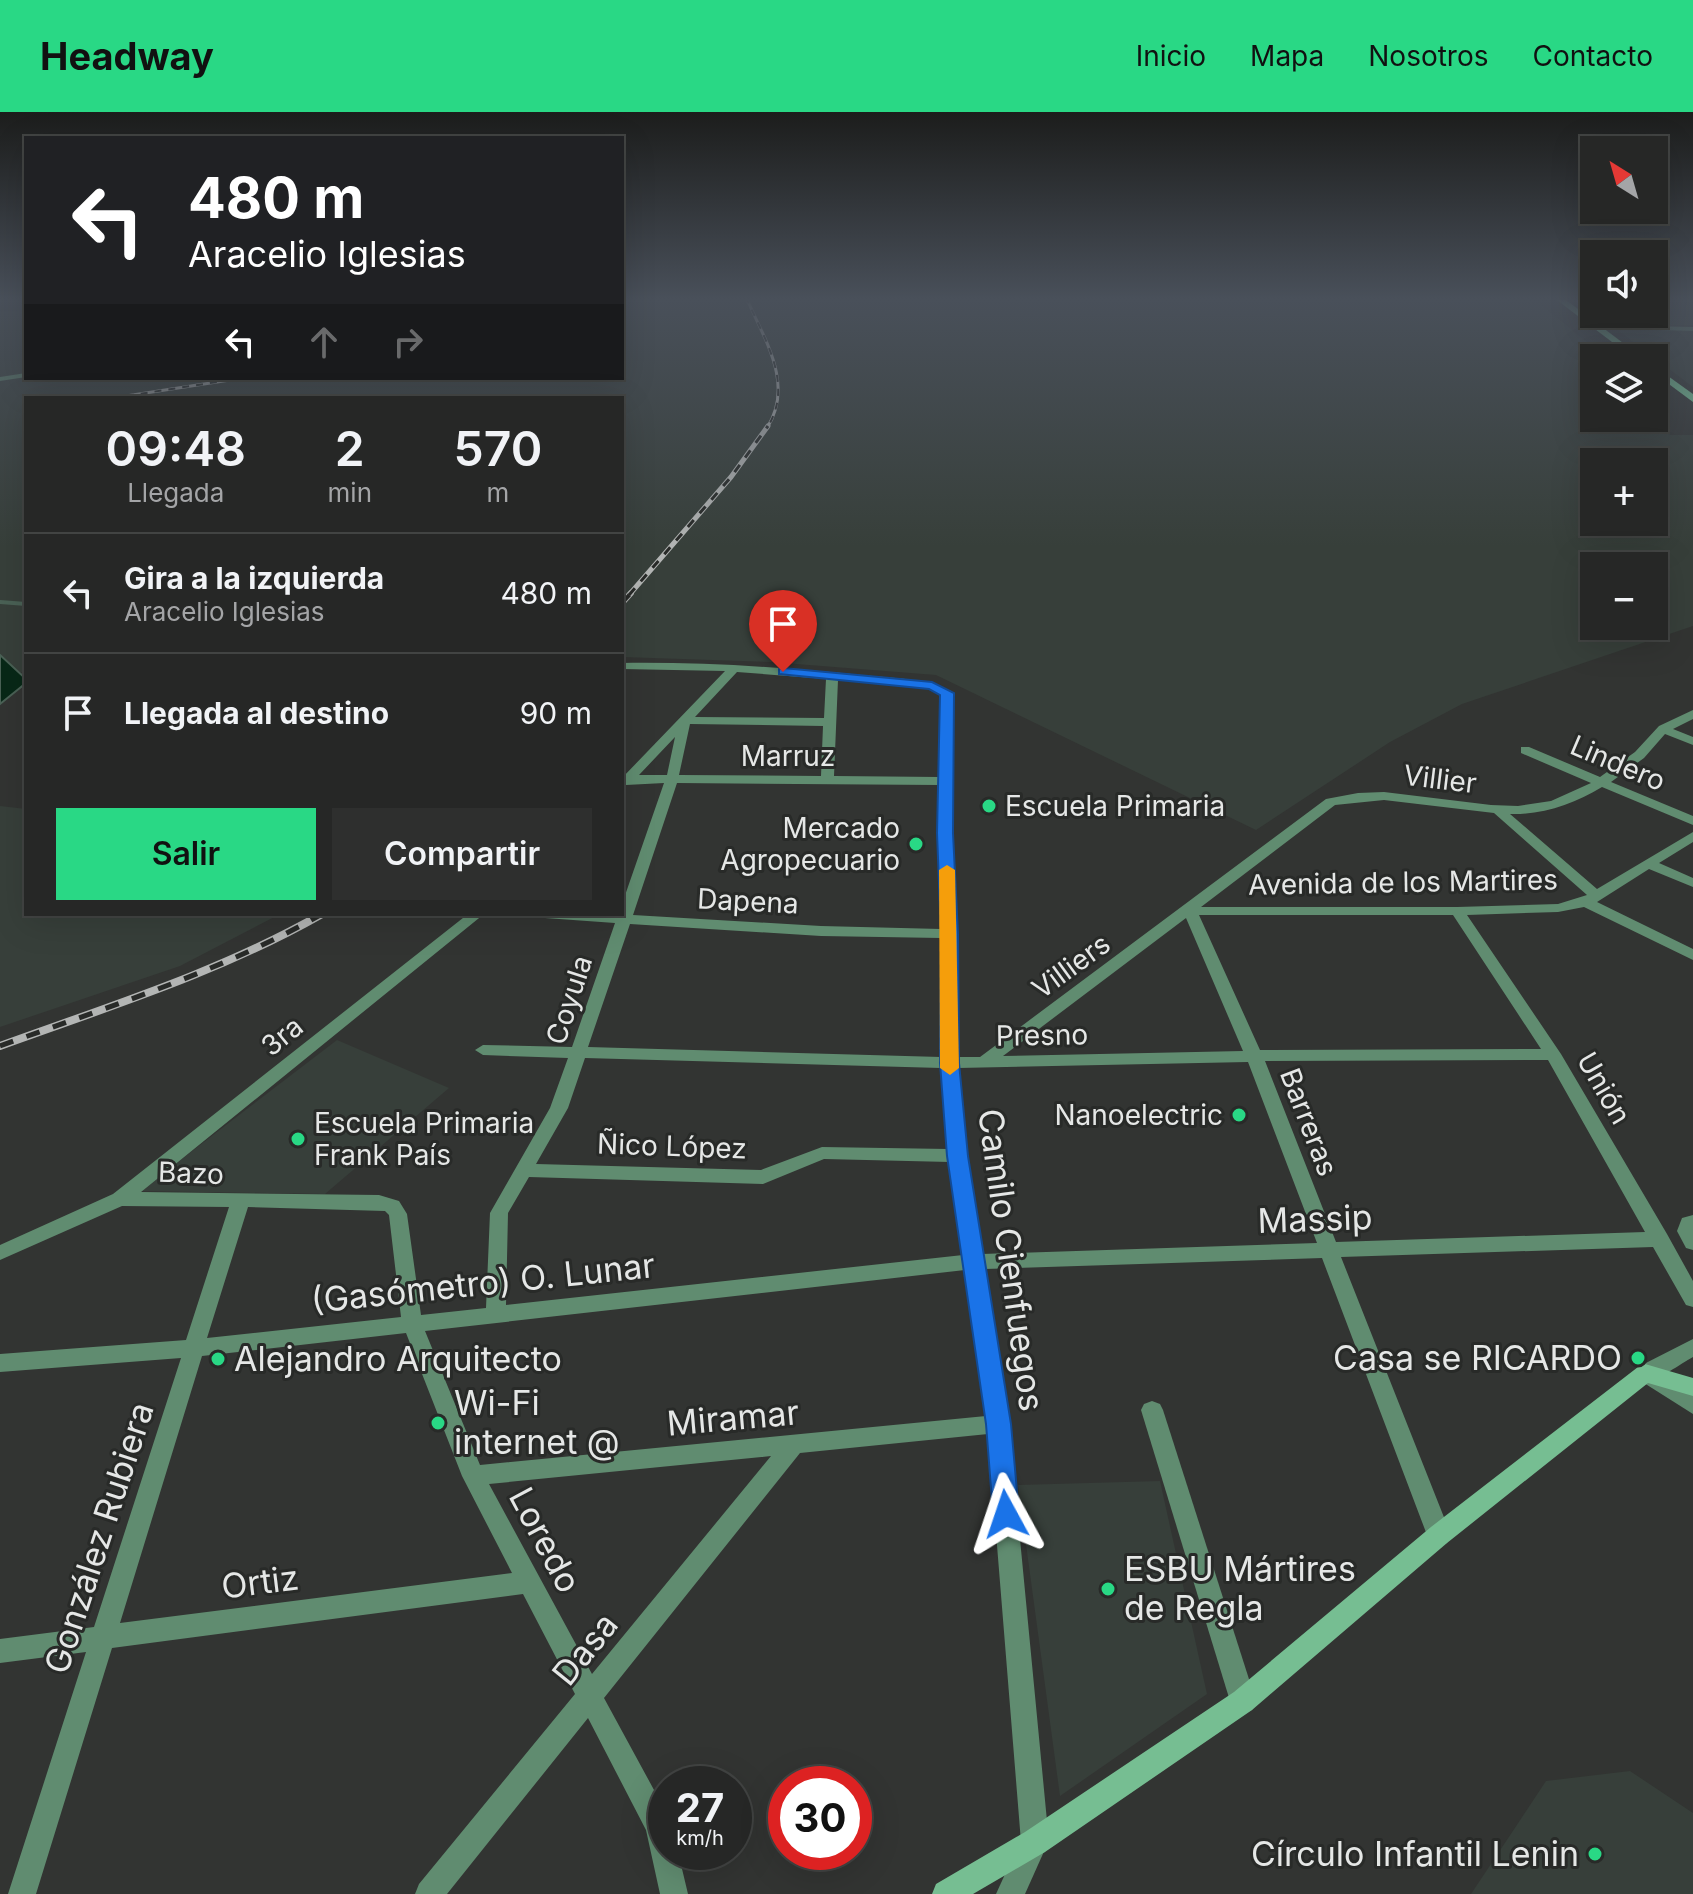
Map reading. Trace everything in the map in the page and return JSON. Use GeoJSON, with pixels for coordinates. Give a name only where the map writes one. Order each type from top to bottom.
{"type":"FeatureCollection","features":[{"type":"Feature","properties":{"kind":"main road"},"geometry":{"type":"LineString","coordinates":[[1669,380],[1693,399]]}},
{"type":"Feature","properties":{"kind":"main road"},"geometry":{"type":"LineString","coordinates":[[962,1890],[1243,1701],[1439,1535],[1645,1373],[1693,1387]]}},
{"type":"Feature","properties":{"kind":"street"},"geometry":{"type":"LineString","coordinates":[[624,666],[734,668],[832,675],[827,779]]}},
{"type":"Feature","properties":{"kind":"street"},"geometry":{"type":"LineString","coordinates":[[625,782],[734,668]]}},
{"type":"Feature","properties":{"kind":"street","name":"Camilo Cienfuegos"},"geometry":{"type":"LineString","coordinates":[[832,675],[942,688],[947,693],[945,833],[949,1063],[972,1262],[998,1424],[1035,1842]]}},
{"type":"Feature","properties":{"kind":"street","name":"Villier"},"geometry":{"type":"LineString","coordinates":[[1190,911],[1331,802],[1349,797],[1387,796],[1498,810],[1546,807],[1635,759],[1652,745],[1663,729],[1693,714]]}},
{"type":"Feature","properties":{"kind":"street"},"geometry":{"type":"LineString","coordinates":[[685,720],[829,722]]}},
{"type":"Feature","properties":{"kind":"street","name":"Coyula"},"geometry":{"type":"LineString","coordinates":[[624,915],[672,780],[685,720]]}},
{"type":"Feature","properties":{"kind":"street"},"geometry":{"type":"LineString","coordinates":[[1663,729],[1693,741]]}},
{"type":"Feature","properties":{"kind":"street","name":"Lindero"},"geometry":{"type":"LineString","coordinates":[[1525,750],[1693,821]]}},
{"type":"Feature","properties":{"kind":"street","name":"Marruz"},"geometry":{"type":"LineString","coordinates":[[625,782],[948,781]]}},
{"type":"Feature","properties":{"kind":"street"},"geometry":{"type":"LineString","coordinates":[[1498,810],[1592,899],[1693,955]]}},
{"type":"Feature","properties":{"kind":"street","name":"Avenida de los Martires"},"geometry":{"type":"LineString","coordinates":[[1190,911],[1558,908],[1592,899],[1693,836]]}},
{"type":"Feature","properties":{"kind":"street"},"geometry":{"type":"LineString","coordinates":[[1649,864],[1693,883]]}},
{"type":"Feature","properties":{"kind":"street","name":"Barreras"},"geometry":{"type":"LineString","coordinates":[[1190,911],[1254,1056],[1439,1535]]}},
{"type":"Feature","properties":{"kind":"street","name":"Villiers"},"geometry":{"type":"LineString","coordinates":[[983,1063],[1190,911]]}},
{"type":"Feature","properties":{"kind":"street","name":"Unión"},"geometry":{"type":"LineString","coordinates":[[1457,911],[1553,1054],[1693,1299]]}},
{"type":"Feature","properties":{"kind":"street","name":"3ra"},"geometry":{"type":"LineString","coordinates":[[120,1199],[474,916]]}},
{"type":"Feature","properties":{"kind":"street","name":"Dapena"},"geometry":{"type":"LineString","coordinates":[[567,916],[622,921],[949,934]]}},
{"type":"Feature","properties":{"kind":"street","name":"Coyula"},"geometry":{"type":"LineString","coordinates":[[496,1313],[499,1213],[559,1108],[624,916]]}},
{"type":"Feature","properties":{"kind":"street","name":"Presno"},"geometry":{"type":"LineString","coordinates":[[483,1050],[949,1063],[1254,1056],[1553,1054]]}},
{"type":"Feature","properties":{"kind":"street","name":"Ñico López"},"geometry":{"type":"LineString","coordinates":[[524,1170],[763,1177],[822,1153],[958,1156]]}},
{"type":"Feature","properties":{"kind":"street","name":"Bazo"},"geometry":{"type":"LineString","coordinates":[[0,1253],[120,1199],[379,1202],[392,1206]]}},
{"type":"Feature","properties":{"kind":"street","name":"González Rubiera"},"geometry":{"type":"LineString","coordinates":[[22,1894],[240,1202]]}},
{"type":"Feature","properties":{"kind":"street","name":"Loredo"},"geometry":{"type":"LineString","coordinates":[[392,1206],[398,1214],[412,1323],[473,1476],[659,1827],[674,1894]]}},
{"type":"Feature","properties":{"kind":"street"},"geometry":{"type":"LineString","coordinates":[[1693,1222],[1689,1223],[1687,1231],[1693,1243]]}},
{"type":"Feature","properties":{"kind":"street","name":"Massip"},"geometry":{"type":"LineString","coordinates":[[972,1262],[1660,1239]]}},
{"type":"Feature","properties":{"kind":"street","name":"(Gasómetro) O. Lunar"},"geometry":{"type":"LineString","coordinates":[[0,1363],[194,1348],[972,1262]]}},
{"type":"Feature","properties":{"kind":"street"},"geometry":{"type":"LineString","coordinates":[[1693,1347],[1645,1373],[1693,1405]]}},
{"type":"Feature","properties":{"kind":"street"},"geometry":{"type":"LineString","coordinates":[[1152,1410],[1243,1701]]}},
{"type":"Feature","properties":{"kind":"street","name":"Miramar"},"geometry":{"type":"LineString","coordinates":[[473,1476],[792,1447],[998,1424]]}},
{"type":"Feature","properties":{"kind":"street","name":"Dasa"},"geometry":{"type":"LineString","coordinates":[[429,1894],[792,1447]]}},
{"type":"Feature","properties":{"kind":"street","name":"Ortiz"},"geometry":{"type":"LineString","coordinates":[[0,1651],[529,1582]]}},
{"type":"Feature","properties":{"kind":"street"},"geometry":{"type":"LineString","coordinates":[[1010,1894],[1035,1842]]}},
{"type":"Feature","properties":{"kind":"shaded area"},"geometry":{"type":"Polygon","coordinates":[[[0,380],[1580,380],[1580,432],[1693,435],[1693,626],[1668,634],[1668,552],[1580,552],[1580,640],[1652,640],[1462,704],[1390,742],[1256,830],[936,675],[771,662],[624,657],[624,396],[24,396],[24,673],[0,655],[0,380]]]}},
{"type":"Feature","properties":{"kind":"shaded area"},"geometry":{"type":"Polygon","coordinates":[[[0,655],[24,677],[24,685],[0,704],[0,655]]]}},
{"type":"Feature","properties":{"kind":"shaded area"},"geometry":{"type":"Polygon","coordinates":[[[0,806],[24,809],[24,916],[276,916],[180,966],[0,1027],[0,806]]]}},
{"type":"Feature","properties":{"kind":"shaded area","name":"Escuela Primaria Frank País"},"geometry":{"type":"Polygon","coordinates":[[[337,1040],[449,1088],[325,1194],[140,1191],[337,1040]]]}},
{"type":"Feature","properties":{"kind":"shaded area","name":"ESBU Mártires de Regla"},"geometry":{"type":"Polygon","coordinates":[[[1160,1481],[1207,1694],[1060,1796],[1018,1485],[1160,1481]]]}},
{"type":"Feature","properties":{"kind":"shaded area","name":"Círculo Infantil Lenin"},"geometry":{"type":"Polygon","coordinates":[[[1630,1771],[1693,1813],[1693,1894],[1471,1894],[1546,1781],[1630,1771]]]}},
{"type":"Feature","properties":{"kind":"waterway"},"geometry":{"type":"LineString","coordinates":[[0,602],[24,604]]}},
{"type":"Feature","properties":{"kind":"railway"},"geometry":{"type":"LineString","coordinates":[[126,396],[229,380]]}},
{"type":"Feature","properties":{"kind":"railway"},"geometry":{"type":"LineString","coordinates":[[768,426],[775,411],[777,380]]}},
{"type":"Feature","properties":{"kind":"railway"},"geometry":{"type":"LineString","coordinates":[[629,595],[731,477],[768,426]]}},
{"type":"Feature","properties":{"kind":"railway"},"geometry":{"type":"LineString","coordinates":[[624,601],[631,593]]}},
{"type":"Feature","properties":{"kind":"railway"},"geometry":{"type":"LineString","coordinates":[[0,1046],[204,971],[318,916]]}},
{"type":"Feature","properties":{"kind":"slow traffic"},"geometry":{"type":"LineString","coordinates":[[947,870],[950,1068]]}},
{"type":"Feature","properties":{"kind":"place","name":"Escuela Primaria"},"geometry":{"type":"Point","coordinates":[989,806]}},
{"type":"Feature","properties":{"kind":"place","name":"Mercado Agropecuario"},"geometry":{"type":"Point","coordinates":[916,844]}},
{"type":"Feature","properties":{"kind":"place","name":"Nanoelectric"},"geometry":{"type":"Point","coordinates":[1239,1115]}},
{"type":"Feature","properties":{"kind":"place","name":"Escuela Primaria Frank País"},"geometry":{"type":"Point","coordinates":[298,1139]}},
{"type":"Feature","properties":{"kind":"place","name":"Casa se RICARDO"},"geometry":{"type":"Point","coordinates":[1638,1358]}},
{"type":"Feature","properties":{"kind":"place","name":"Alejandro Arquitecto"},"geometry":{"type":"Point","coordinates":[218,1359]}},
{"type":"Feature","properties":{"kind":"place","name":"Wi-Fi internet @"},"geometry":{"type":"Point","coordinates":[438,1423]}},
{"type":"Feature","properties":{"kind":"place","name":"ESBU Mártires de Regla"},"geometry":{"type":"Point","coordinates":[1108,1589]}},
{"type":"Feature","properties":{"kind":"place","name":"Círculo Infantil Lenin"},"geometry":{"type":"Point","coordinates":[1595,1854]}},
{"type":"Feature","properties":{"kind":"route"},"geometry":{"type":"LineString","coordinates":[[783,672],[932,686],[942,688],[947,693],[945,833],[949,1063],[972,1262],[998,1424],[1006,1514]]}}]}
